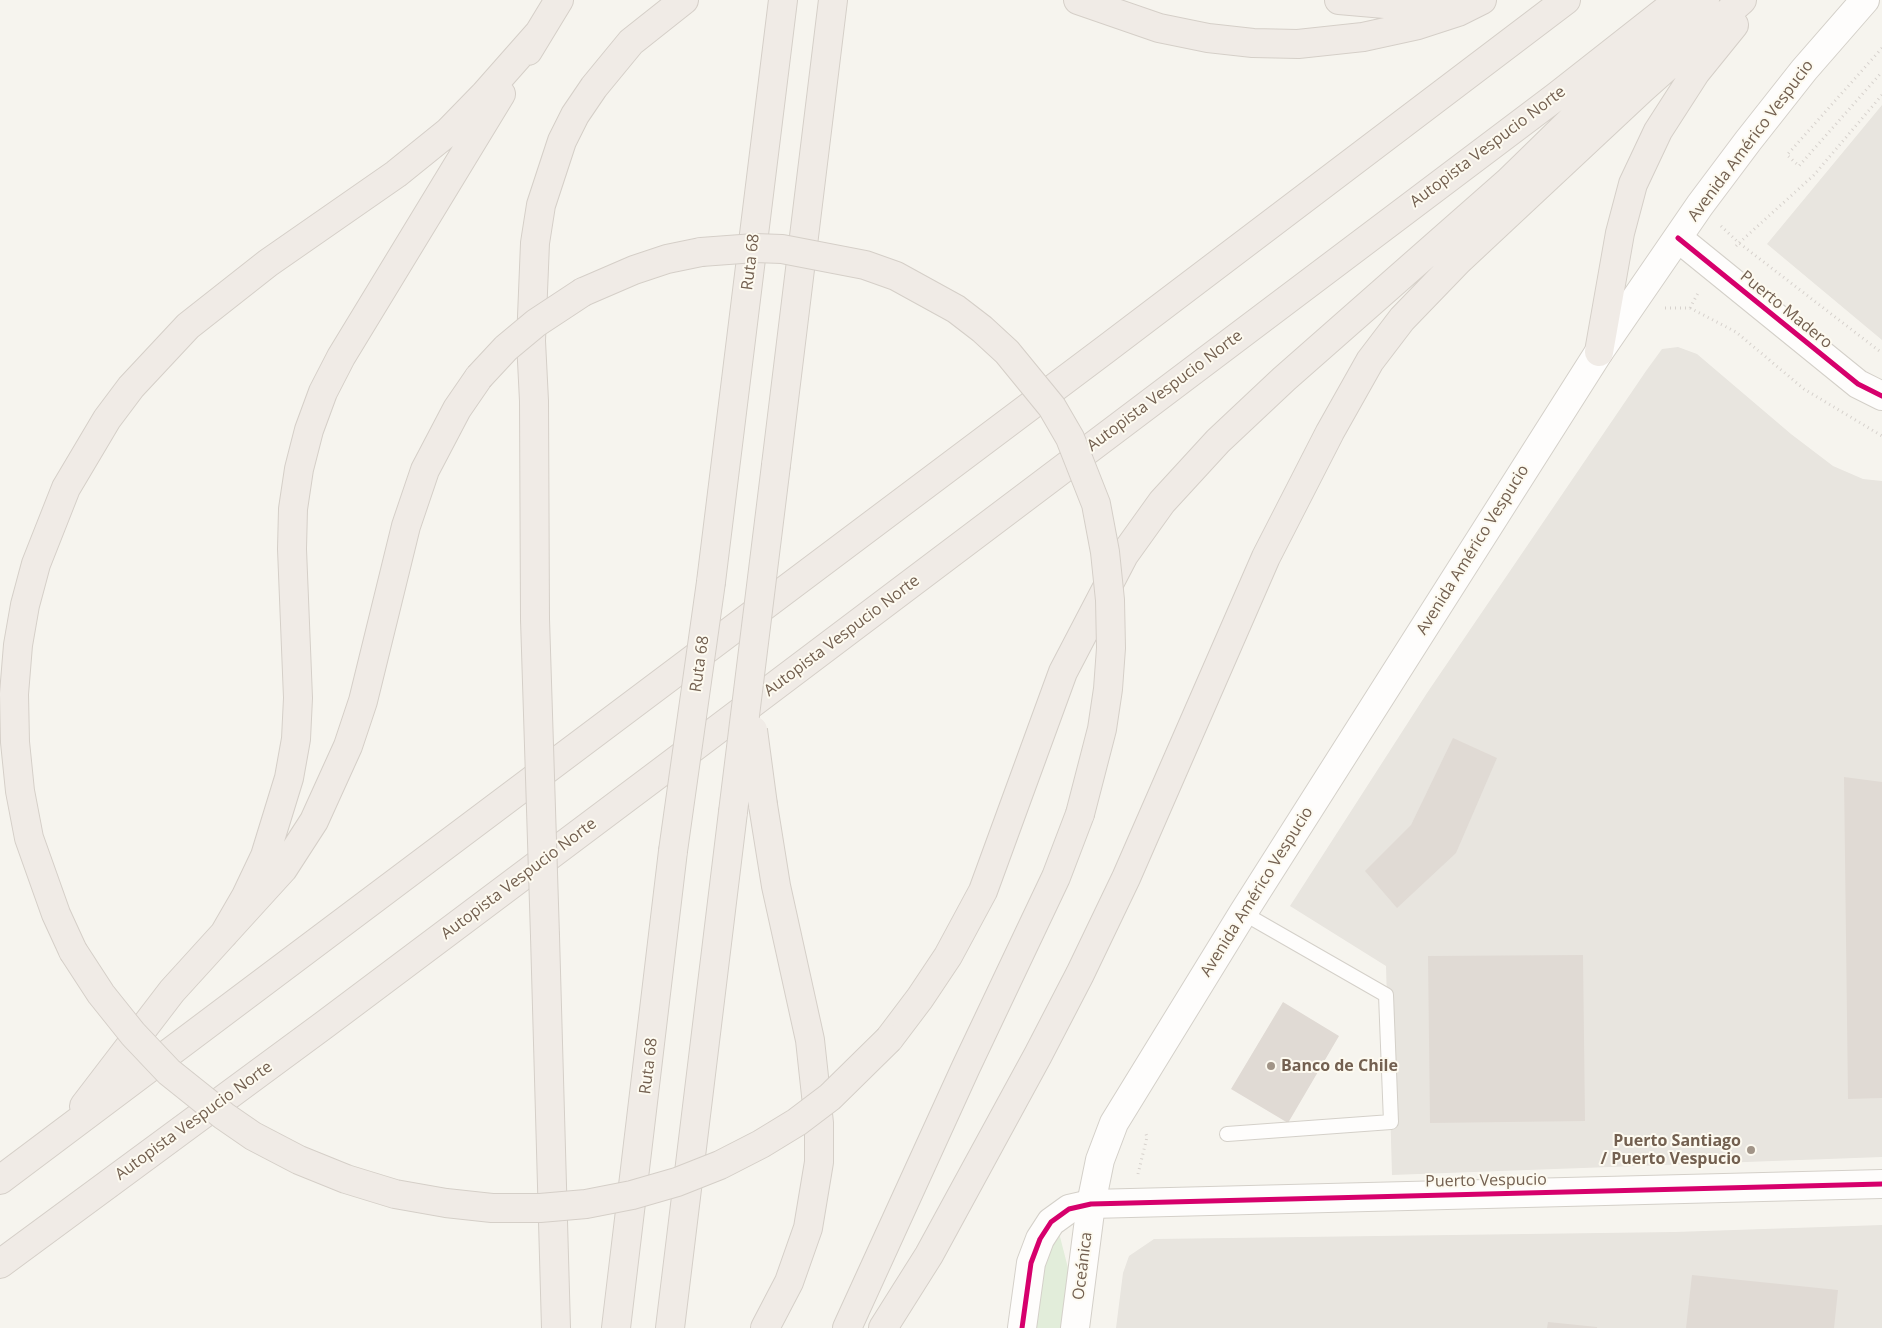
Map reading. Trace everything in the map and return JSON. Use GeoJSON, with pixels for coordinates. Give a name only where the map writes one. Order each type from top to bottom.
{"type":"FeatureCollection","features":[{"type":"Feature","properties":{"kind":"highway"},"geometry":{"type":"LineString","coordinates":[[224,934],[246,896],[265,856],[279,817],[293,758],[298,698],[292,549],[293,509],[299,470],[309,430],[323,392],[341,357],[559,0]]}},
{"type":"Feature","properties":{"kind":"highway"},"geometry":{"type":"LineString","coordinates":[[556,1328],[535,619],[534,401],[531,341],[534,243],[541,205],[562,141],[575,115],[594,87],[631,42],[684,0]]}},
{"type":"Feature","properties":{"kind":"highway","name":"Ruta 68"},"geometry":{"type":"LineString","coordinates":[[616,1328],[674,851],[711,582],[783,0]]}},
{"type":"Feature","properties":{"kind":"highway"},"geometry":{"type":"LineString","coordinates":[[670,1328],[747,686],[834,0]]}},
{"type":"Feature","properties":{"kind":"highway"},"geometry":{"type":"LineString","coordinates":[[1078,0],[1159,28],[1208,38],[1253,43],[1298,44],[1363,37],[1418,25],[1458,12],[1482,0]]}},
{"type":"Feature","properties":{"kind":"highway"},"geometry":{"type":"LineString","coordinates":[[1339,0],[1385,4],[1445,0]]}},
{"type":"Feature","properties":{"kind":"highway"},"geometry":{"type":"LineString","coordinates":[[0,1180],[1106,349],[1566,0]]}},
{"type":"Feature","properties":{"kind":"highway","name":"Autopista Vespucio Norte"},"geometry":{"type":"LineString","coordinates":[[0,1264],[316,1031],[669,766],[1557,96],[1679,0]]}},
{"type":"Feature","properties":{"kind":"highway"},"geometry":{"type":"LineString","coordinates":[[538,34],[485,94],[448,132],[396,174],[268,263],[188,326],[131,387],[107,419],[66,488],[36,564],[25,605],[18,645],[14,694],[14,742],[20,791],[29,838],[56,914],[73,951],[101,994],[133,1034],[169,1072],[224,1116],[253,1136],[299,1160],[346,1179],[396,1194],[446,1203],[492,1208],[530,1208],[586,1204],[632,1195],[677,1182],[720,1165],[761,1144],[797,1122],[830,1097],[889,1039],[920,998],[948,956],[979,899],[1004,839],[1063,672],[1124,555],[1162,502],[1212,447],[1284,379],[1509,180],[1590,102],[1705,0]]}},
{"type":"Feature","properties":{"kind":"highway"},"geometry":{"type":"LineString","coordinates":[[883,1328],[929,1255],[1076,982],[1126,878],[1266,557],[1326,440],[1370,361],[1402,319],[1458,261],[1642,89],[1742,0]]}},
{"type":"Feature","properties":{"kind":"highway"},"geometry":{"type":"LineString","coordinates":[[1599,352],[1620,233],[1634,184],[1658,132],[1696,72],[1753,0]]}},
{"type":"Feature","properties":{"kind":"highway"},"geometry":{"type":"LineString","coordinates":[[65,1131],[172,991],[298,850],[330,791],[363,702],[406,526],[421,479],[447,426],[480,377],[506,348],[536,323],[583,292],[634,270],[667,259],[701,252],[755,248],[782,249],[864,265],[896,276],[956,309],[1007,352],[1052,407],[1077,454],[1096,504],[1106,552],[1111,648],[1102,729],[1080,814],[1056,877],[941,1120],[847,1328]]}},
{"type":"Feature","properties":{"kind":"highway"},"geometry":{"type":"LineString","coordinates":[[747,686],[776,886],[810,1040],[820,1123],[819,1162],[808,1228],[789,1282],[765,1328]]}},
{"type":"Feature","properties":{"kind":"main road","name":"Avenida Américo Vespucio"},"geometry":{"type":"LineString","coordinates":[[1114,1123],[1243,913],[1599,352],[1700,205],[1804,70],[1864,0]]}},
{"type":"Feature","properties":{"kind":"main road","name":"Puerto Madero"},"geometry":{"type":"LineString","coordinates":[[1678,238],[1858,384],[1882,396]]}},
{"type":"Feature","properties":{"kind":"main road","name":"Oceánica"},"geometry":{"type":"LineString","coordinates":[[1075,1328],[1091,1204],[1100,1160],[1114,1123]]}},
{"type":"Feature","properties":{"kind":"main road","name":"Puerto Vespucio"},"geometry":{"type":"LineString","coordinates":[[1091,1204],[1882,1184]]}},
{"type":"Feature","properties":{"kind":"main road","name":"Oceánica"},"geometry":{"type":"LineString","coordinates":[[1022,1328],[1031,1263],[1040,1238],[1051,1222],[1069,1209],[1091,1204]]}},
{"type":"Feature","properties":{"kind":"lane"},"geometry":{"type":"LineString","coordinates":[[1227,1134],[1391,1122],[1386,995],[1243,913]]}},
{"type":"Feature","properties":{"kind":"path"},"geometry":{"type":"LineString","coordinates":[[1882,48],[1787,155],[1799,166],[1882,72]]}},
{"type":"Feature","properties":{"kind":"path"},"geometry":{"type":"LineString","coordinates":[[1690,308],[1714,267],[1814,175],[1882,95]]}},
{"type":"Feature","properties":{"kind":"path"},"geometry":{"type":"LineString","coordinates":[[1700,205],[1739,244],[1882,353]]}},
{"type":"Feature","properties":{"kind":"path"},"geometry":{"type":"LineString","coordinates":[[1658,313],[1664,308],[1690,308],[1736,332],[1804,389],[1882,436]]}},
{"type":"Feature","properties":{"kind":"path"},"geometry":{"type":"LineString","coordinates":[[1131,1202],[1147,1137],[1143,1124]]}},
{"type":"Feature","properties":{"kind":"shaded area"},"geometry":{"type":"Polygon","coordinates":[[[1882,105],[1882,340],[1767,244],[1882,105]]]}},
{"type":"Feature","properties":{"kind":"shaded area"},"geometry":{"type":"Polygon","coordinates":[[[1678,347],[1697,354],[1791,434],[1833,466],[1863,479],[1882,481],[1882,1157],[1392,1175],[1386,966],[1290,906],[1427,693],[1646,371],[1662,349],[1678,347]]]}},
{"type":"Feature","properties":{"kind":"shaded area"},"geometry":{"type":"Polygon","coordinates":[[[1882,1225],[1882,1328],[1116,1328],[1123,1273],[1129,1256],[1154,1239],[1675,1232],[1882,1225]]]}},
{"type":"Feature","properties":{"kind":"green space"},"geometry":{"type":"Polygon","coordinates":[[[1056,1221],[1068,1268],[1062,1328],[1010,1328],[1056,1221]]]}},
{"type":"Feature","properties":{"kind":"building"},"geometry":{"type":"Polygon","coordinates":[[[1453,738],[1497,758],[1456,853],[1397,908],[1365,871],[1411,825],[1453,738]]]}},
{"type":"Feature","properties":{"kind":"building"},"geometry":{"type":"Polygon","coordinates":[[[1844,777],[1882,782],[1882,1098],[1848,1099],[1844,777]]]}},
{"type":"Feature","properties":{"kind":"building"},"geometry":{"type":"Polygon","coordinates":[[[1583,955],[1585,1121],[1430,1123],[1428,956],[1583,955]]]}},
{"type":"Feature","properties":{"kind":"building"},"geometry":{"type":"Polygon","coordinates":[[[1283,1002],[1339,1036],[1288,1123],[1231,1089],[1283,1002]]]}},
{"type":"Feature","properties":{"kind":"building"},"geometry":{"type":"Polygon","coordinates":[[[1692,1275],[1838,1290],[1834,1328],[1686,1328],[1692,1275]]]}},
{"type":"Feature","properties":{"kind":"building"},"geometry":{"type":"Polygon","coordinates":[[[1548,1322],[1597,1327],[1597,1328],[1547,1328],[1548,1322]]]}},
{"type":"Feature","properties":{"kind":"cycle path"},"geometry":{"type":"LineString","coordinates":[[1678,238],[1858,384],[1882,396]]}},
{"type":"Feature","properties":{"kind":"cycle path"},"geometry":{"type":"LineString","coordinates":[[1022,1328],[1031,1263],[1040,1239],[1051,1222],[1069,1209],[1091,1204],[1882,1184]]}},
{"type":"Feature","properties":{"kind":"place","name":"Banco de Chile"},"geometry":{"type":"Point","coordinates":[1271,1066]}},
{"type":"Feature","properties":{"kind":"place","name":"Puerto Santiago / Puerto Vespucio"},"geometry":{"type":"Point","coordinates":[1751,1150]}}]}
